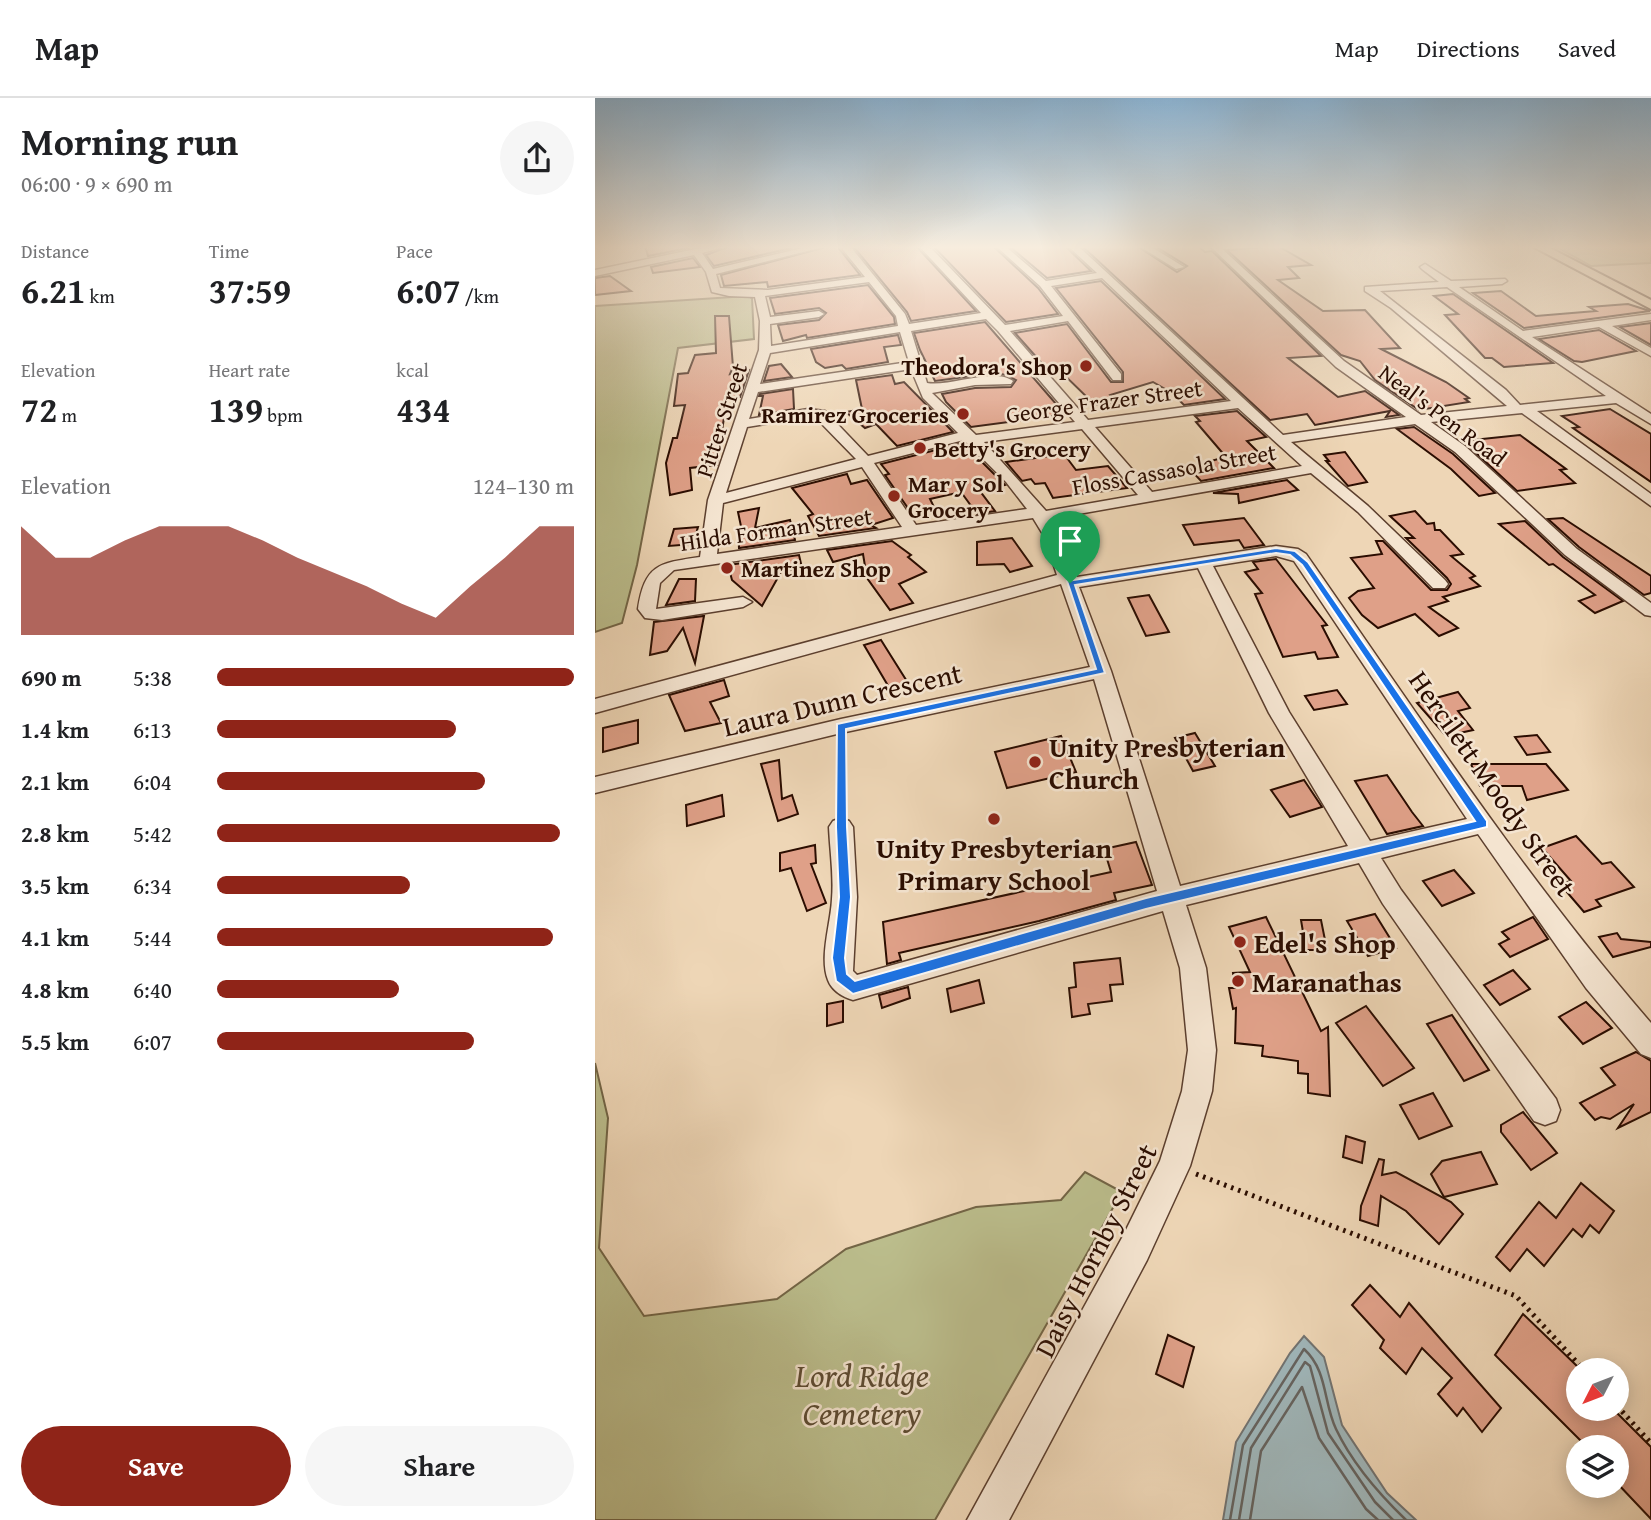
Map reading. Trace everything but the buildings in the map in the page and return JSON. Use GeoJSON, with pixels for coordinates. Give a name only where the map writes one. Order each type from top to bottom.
{"type":"FeatureCollection","features":[{"type":"Feature","properties":{"kind":"street","name":"Pitter Street"},"geometry":{"type":"LineString","coordinates":[[708,560],[716,500],[765,350],[763,312]]}},
{"type":"Feature","properties":{"kind":"street","name":"Daisy Hornby Street"},"geometry":{"type":"LineString","coordinates":[[898,312],[923,389],[1015,483],[1041,514],[1069,580],[1101,671],[1193,968],[1202,1050],[1197,1091],[1174,1166],[1135,1248],[987,1520]]}},
{"type":"Feature","properties":{"kind":"street"},"geometry":{"type":"LineString","coordinates":[[987,312],[1148,497]]}},
{"type":"Feature","properties":{"kind":"street"},"geometry":{"type":"LineString","coordinates":[[1064,312],[1117,377]]}},
{"type":"Feature","properties":{"kind":"street"},"geometry":{"type":"LineString","coordinates":[[1145,312],[1280,440],[1363,509],[1439,584]]}},
{"type":"Feature","properties":{"kind":"street","name":"Neal's Pen Road"},"geometry":{"type":"LineString","coordinates":[[1287,312],[1340,364],[1472,458],[1571,552],[1651,611]]}},
{"type":"Feature","properties":{"kind":"street"},"geometry":{"type":"LineString","coordinates":[[1403,312],[1520,408],[1651,501]]}},
{"type":"Feature","properties":{"kind":"street"},"geometry":{"type":"LineString","coordinates":[[1489,312],[1650,419]]}},
{"type":"Feature","properties":{"kind":"street"},"geometry":{"type":"LineString","coordinates":[[765,321],[819,314]]}},
{"type":"Feature","properties":{"kind":"street"},"geometry":{"type":"LineString","coordinates":[[765,350],[989,315]]}},
{"type":"Feature","properties":{"kind":"street"},"geometry":{"type":"LineString","coordinates":[[1521,335],[1651,317]]}},
{"type":"Feature","properties":{"kind":"street"},"geometry":{"type":"LineString","coordinates":[[1002,329],[1068,318]]}},
{"type":"Feature","properties":{"kind":"street"},"geometry":{"type":"LineString","coordinates":[[1601,324],[1651,353]]}},
{"type":"Feature","properties":{"kind":"street"},"geometry":{"type":"LineString","coordinates":[[754,389],[916,365]]}},
{"type":"Feature","properties":{"kind":"street"},"geometry":{"type":"LineString","coordinates":[[923,389],[975,381],[1007,381]]}},
{"type":"Feature","properties":{"kind":"street"},"geometry":{"type":"LineString","coordinates":[[1280,440],[1416,419],[1618,398]]}},
{"type":"Feature","properties":{"kind":"street","name":"George Frazer Street"},"geometry":{"type":"LineString","coordinates":[[716,500],[865,461],[969,438],[1243,403]]}},
{"type":"Feature","properties":{"kind":"street"},"geometry":{"type":"LineString","coordinates":[[743,424],[816,412],[865,461],[912,532]]}},
{"type":"Feature","properties":{"kind":"street","name":"Floss Cassasola Street"},"geometry":{"type":"LineString","coordinates":[[1041,514],[1315,468]]}},
{"type":"Feature","properties":{"kind":"street","name":"Hilda Forman Street"},"geometry":{"type":"LineString","coordinates":[[743,602],[661,615],[651,614],[647,609],[650,580],[657,572],[670,566],[1041,514]]}},
{"type":"Feature","properties":{"kind":"street"},"geometry":{"type":"LineString","coordinates":[[1069,580],[1204,564],[1276,551],[1292,553]]}},
{"type":"Feature","properties":{"kind":"street","name":"Hercilett Moody Street"},"geometry":{"type":"LineString","coordinates":[[1292,553],[1305,564],[1483,824],[1595,979],[1651,1044]]}},
{"type":"Feature","properties":{"kind":"street"},"geometry":{"type":"LineString","coordinates":[[1204,564],[1279,713],[1392,897],[1545,1110]]}},
{"type":"Feature","properties":{"kind":"street","name":"Laura Dunn Crescent"},"geometry":{"type":"LineString","coordinates":[[595,706],[1069,580]]}},
{"type":"Feature","properties":{"kind":"street","name":"Laura Dunn Crescent"},"geometry":{"type":"LineString","coordinates":[[595,785],[841,726],[1101,671]]}},
{"type":"Feature","properties":{"kind":"street"},"geometry":{"type":"LineString","coordinates":[[841,827],[845,897],[839,958],[841,977],[853,988],[1146,904],[1172,900],[1365,850],[1483,824]]}},
{"type":"Feature","properties":{"kind":"path"},"geometry":{"type":"LineString","coordinates":[[841,726],[841,827]]}},
{"type":"Feature","properties":{"kind":"path"},"geometry":{"type":"LineString","coordinates":[[1174,1166],[1517,1296],[1573,1358]]}},
{"type":"Feature","properties":{"kind":"path"},"geometry":{"type":"LineString","coordinates":[[1629,1419],[1651,1443]]}},
{"type":"Feature","properties":{"kind":"green space"},"geometry":{"type":"Polygon","coordinates":[[[595,312],[753,312],[754,339],[678,348],[637,565],[622,623],[595,632],[595,312]]]}},
{"type":"Feature","properties":{"kind":"green space","name":"Lord Ridge Cemetery"},"geometry":{"type":"Polygon","coordinates":[[[595,1063],[608,1118],[599,1248],[644,1316],[777,1299],[846,1249],[976,1207],[1061,1200],[1085,1172],[1122,1192],[935,1520],[595,1520],[595,1063]]]}},
{"type":"Feature","properties":{"kind":"water"},"geometry":{"type":"Polygon","coordinates":[[[1304,1336],[1324,1357],[1342,1425],[1387,1493],[1416,1520],[1223,1520],[1236,1442],[1290,1353],[1304,1336]]]}},
{"type":"Feature","properties":{"kind":"place","name":"Theodora's Shop"},"geometry":{"type":"Point","coordinates":[1086,366]}},
{"type":"Feature","properties":{"kind":"place","name":"Ramirez Groceries"},"geometry":{"type":"Point","coordinates":[963,414]}},
{"type":"Feature","properties":{"kind":"place","name":"Betty's Grocery"},"geometry":{"type":"Point","coordinates":[920,448]}},
{"type":"Feature","properties":{"kind":"place","name":"Mar y Sol Grocery"},"geometry":{"type":"Point","coordinates":[894,496]}},
{"type":"Feature","properties":{"kind":"place","name":"Martinez Shop"},"geometry":{"type":"Point","coordinates":[727,568]}},
{"type":"Feature","properties":{"kind":"place","name":"Unity Presbyterian Church"},"geometry":{"type":"Point","coordinates":[1035,762]}},
{"type":"Feature","properties":{"kind":"place","name":"Unity Presbyterian Primary School"},"geometry":{"type":"Point","coordinates":[994,819]}},
{"type":"Feature","properties":{"kind":"place","name":"Edel's Shop"},"geometry":{"type":"Point","coordinates":[1240,942]}},
{"type":"Feature","properties":{"kind":"place","name":"Maranathas"},"geometry":{"type":"Point","coordinates":[1238,981]}},
{"type":"Feature","properties":{"kind":"route"},"geometry":{"type":"LineString","coordinates":[[1276,551],[1292,553],[1305,564],[1483,824],[1365,850],[1172,900],[1146,904],[869,985],[853,988],[846,984],[841,977],[839,958],[845,897],[841,827],[841,726],[1101,671],[1070,583],[1276,551]]}}]}
